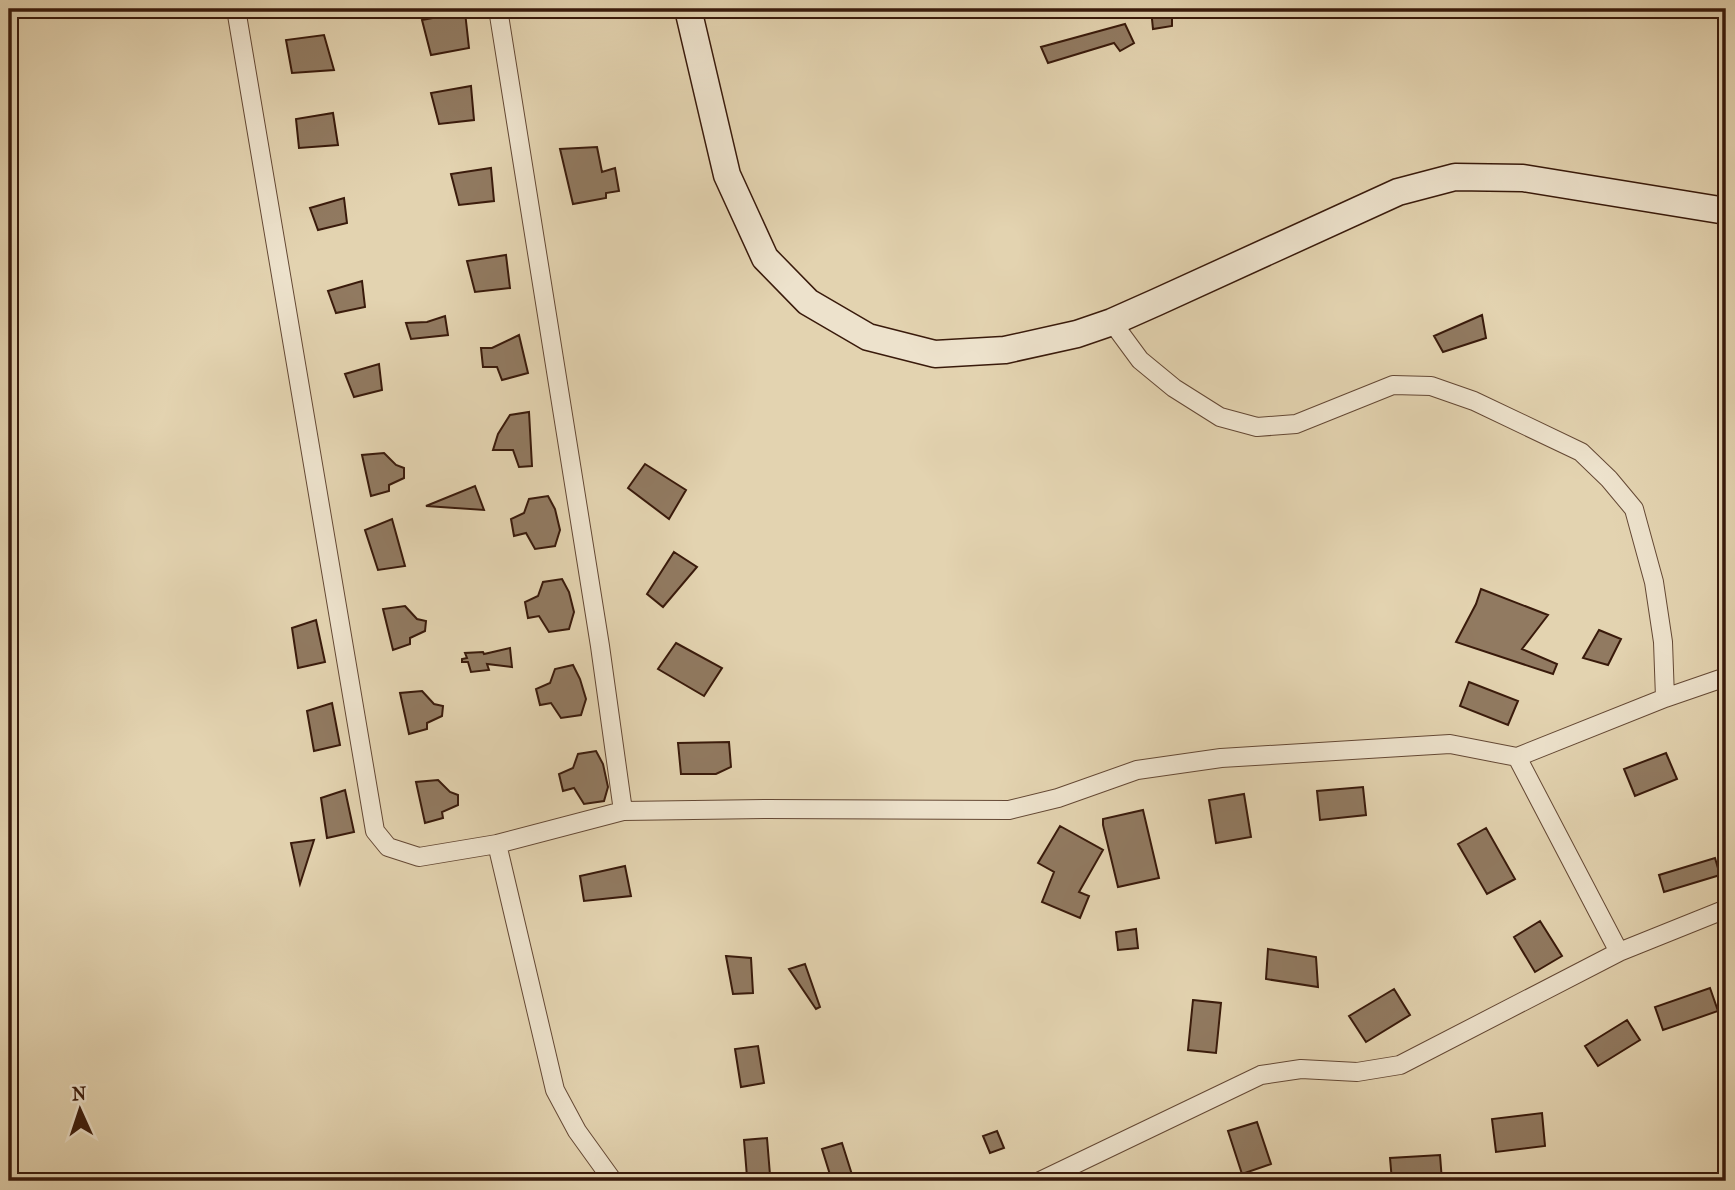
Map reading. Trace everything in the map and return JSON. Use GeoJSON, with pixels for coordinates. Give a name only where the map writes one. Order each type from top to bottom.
{"type":"FeatureCollection","features":[{"type":"Feature","properties":{"kind":"street"},"geometry":{"type":"LineString","coordinates":[[236,9],[375,831],[388,847],[419,857],[497,844],[624,811],[1009,810],[1058,798],[1137,771],[1221,758],[1450,744],[1517,757],[1665,698],[1726,677]]}},
{"type":"Feature","properties":{"kind":"street"},"geometry":{"type":"LineString","coordinates":[[498,9],[596,619],[624,811]]}},
{"type":"Feature","properties":{"kind":"street"},"geometry":{"type":"LineString","coordinates":[[688,9],[727,175],[765,258],[808,302],[868,337],[935,354],[1005,350],[1077,334],[1112,322],[1398,192],[1455,177],[1523,178],[1726,211]]}},
{"type":"Feature","properties":{"kind":"street"},"geometry":{"type":"LineString","coordinates":[[1112,322],[1140,360],[1174,388],[1220,417],[1257,427],[1296,424],[1393,385],[1431,386],[1474,401],[1581,452],[1609,479],[1634,509],[1654,582],[1663,642],[1665,698]]}},
{"type":"Feature","properties":{"kind":"street"},"geometry":{"type":"LineString","coordinates":[[1517,757],[1619,952]]}},
{"type":"Feature","properties":{"kind":"street"},"geometry":{"type":"LineString","coordinates":[[497,844],[555,1090],[577,1131],[613,1181]]}},
{"type":"Feature","properties":{"kind":"street"},"geometry":{"type":"LineString","coordinates":[[1051,1179],[1261,1075],[1301,1069],[1357,1072],[1400,1065],[1619,952],[1726,909]]}},
{"type":"Feature","properties":{"kind":"building"},"geometry":{"type":"Polygon","coordinates":[[[1151,9],[1172,9],[1172,26],[1153,29],[1151,9]]]}},
{"type":"Feature","properties":{"kind":"building"},"geometry":{"type":"Polygon","coordinates":[[[465,12],[469,48],[431,55],[422,20],[465,12]]]}},
{"type":"Feature","properties":{"kind":"building"},"geometry":{"type":"Polygon","coordinates":[[[1125,24],[1134,43],[1120,51],[1114,43],[1048,63],[1041,47],[1125,24]]]}},
{"type":"Feature","properties":{"kind":"building"},"geometry":{"type":"Polygon","coordinates":[[[324,35],[334,70],[292,73],[286,40],[324,35]]]}},
{"type":"Feature","properties":{"kind":"building"},"geometry":{"type":"Polygon","coordinates":[[[471,86],[474,120],[439,124],[431,93],[471,86]]]}},
{"type":"Feature","properties":{"kind":"building"},"geometry":{"type":"Polygon","coordinates":[[[333,113],[338,145],[299,148],[296,119],[333,113]]]}},
{"type":"Feature","properties":{"kind":"building"},"geometry":{"type":"Polygon","coordinates":[[[597,147],[602,172],[615,168],[619,191],[606,193],[606,198],[573,204],[560,149],[597,147]]]}},
{"type":"Feature","properties":{"kind":"building"},"geometry":{"type":"Polygon","coordinates":[[[491,168],[494,201],[459,205],[451,174],[491,168]]]}},
{"type":"Feature","properties":{"kind":"building"},"geometry":{"type":"Polygon","coordinates":[[[344,198],[347,223],[318,230],[310,208],[344,198]]]}},
{"type":"Feature","properties":{"kind":"building"},"geometry":{"type":"Polygon","coordinates":[[[506,255],[510,288],[475,292],[467,261],[506,255]]]}},
{"type":"Feature","properties":{"kind":"building"},"geometry":{"type":"Polygon","coordinates":[[[362,281],[365,307],[336,313],[328,291],[362,281]]]}},
{"type":"Feature","properties":{"kind":"building"},"geometry":{"type":"Polygon","coordinates":[[[1482,315],[1486,338],[1443,352],[1434,336],[1482,315]]]}},
{"type":"Feature","properties":{"kind":"building"},"geometry":{"type":"Polygon","coordinates":[[[445,316],[448,335],[411,339],[406,323],[427,322],[445,316]]]}},
{"type":"Feature","properties":{"kind":"building"},"geometry":{"type":"Polygon","coordinates":[[[519,335],[528,373],[502,380],[497,367],[483,367],[481,348],[492,348],[519,335]]]}},
{"type":"Feature","properties":{"kind":"building"},"geometry":{"type":"Polygon","coordinates":[[[379,364],[382,390],[354,397],[345,374],[379,364]]]}},
{"type":"Feature","properties":{"kind":"building"},"geometry":{"type":"Polygon","coordinates":[[[529,412],[532,466],[519,467],[513,450],[493,450],[498,434],[510,415],[529,412]]]}},
{"type":"Feature","properties":{"kind":"building"},"geometry":{"type":"Polygon","coordinates":[[[384,453],[396,465],[404,468],[404,478],[389,485],[389,491],[371,496],[362,455],[384,453]]]}},
{"type":"Feature","properties":{"kind":"building"},"geometry":{"type":"Polygon","coordinates":[[[645,464],[686,490],[669,519],[628,488],[645,464]]]}},
{"type":"Feature","properties":{"kind":"building"},"geometry":{"type":"Polygon","coordinates":[[[475,486],[484,510],[426,506],[475,486]]]}},
{"type":"Feature","properties":{"kind":"building"},"geometry":{"type":"Polygon","coordinates":[[[548,496],[555,509],[560,530],[555,546],[535,549],[526,533],[514,536],[511,519],[524,513],[529,499],[548,496]]]}},
{"type":"Feature","properties":{"kind":"building"},"geometry":{"type":"Polygon","coordinates":[[[392,519],[405,566],[378,570],[365,530],[392,519]]]}},
{"type":"Feature","properties":{"kind":"building"},"geometry":{"type":"Polygon","coordinates":[[[674,552],[697,567],[663,607],[647,594],[674,552]]]}},
{"type":"Feature","properties":{"kind":"building"},"geometry":{"type":"Polygon","coordinates":[[[562,579],[569,592],[574,612],[569,629],[549,632],[539,616],[528,618],[525,602],[538,596],[543,582],[562,579]]]}},
{"type":"Feature","properties":{"kind":"building"},"geometry":{"type":"Polygon","coordinates":[[[1481,589],[1548,615],[1522,649],[1557,664],[1553,674],[1456,642],[1481,589]]]}},
{"type":"Feature","properties":{"kind":"building"},"geometry":{"type":"Polygon","coordinates":[[[405,606],[417,619],[426,621],[425,631],[410,638],[410,644],[393,650],[383,609],[405,606]]]}},
{"type":"Feature","properties":{"kind":"building"},"geometry":{"type":"Polygon","coordinates":[[[316,620],[325,662],[298,668],[292,628],[316,620]]]}},
{"type":"Feature","properties":{"kind":"building"},"geometry":{"type":"Polygon","coordinates":[[[1599,630],[1621,639],[1608,665],[1583,658],[1599,630]]]}},
{"type":"Feature","properties":{"kind":"building"},"geometry":{"type":"Polygon","coordinates":[[[676,643],[722,668],[704,696],[658,669],[676,643]]]}},
{"type":"Feature","properties":{"kind":"building"},"geometry":{"type":"Polygon","coordinates":[[[510,648],[512,667],[487,664],[489,670],[471,672],[468,662],[462,662],[462,659],[467,658],[465,653],[484,654],[510,648]]]}},
{"type":"Feature","properties":{"kind":"building"},"geometry":{"type":"Polygon","coordinates":[[[573,665],[586,699],[581,715],[561,718],[551,703],[540,705],[536,689],[550,683],[555,669],[573,665]]]}},
{"type":"Feature","properties":{"kind":"building"},"geometry":{"type":"Polygon","coordinates":[[[1469,682],[1518,701],[1508,725],[1460,706],[1469,682]]]}},
{"type":"Feature","properties":{"kind":"building"},"geometry":{"type":"Polygon","coordinates":[[[422,691],[434,704],[443,706],[442,716],[427,723],[427,729],[409,734],[400,693],[422,691]]]}},
{"type":"Feature","properties":{"kind":"building"},"geometry":{"type":"Polygon","coordinates":[[[332,703],[340,745],[314,751],[307,711],[332,703]]]}},
{"type":"Feature","properties":{"kind":"building"},"geometry":{"type":"Polygon","coordinates":[[[729,742],[731,767],[716,774],[681,774],[678,743],[729,742]]]}},
{"type":"Feature","properties":{"kind":"building"},"geometry":{"type":"Polygon","coordinates":[[[596,751],[603,764],[608,787],[604,801],[584,804],[574,788],[563,791],[559,774],[573,768],[578,754],[596,751]]]}},
{"type":"Feature","properties":{"kind":"building"},"geometry":{"type":"Polygon","coordinates":[[[1666,753],[1677,779],[1635,796],[1624,769],[1666,753]]]}},
{"type":"Feature","properties":{"kind":"building"},"geometry":{"type":"Polygon","coordinates":[[[438,780],[450,792],[458,795],[458,805],[442,812],[443,818],[425,823],[416,782],[438,780]]]}},
{"type":"Feature","properties":{"kind":"building"},"geometry":{"type":"Polygon","coordinates":[[[1363,787],[1366,815],[1320,820],[1317,791],[1363,787]]]}},
{"type":"Feature","properties":{"kind":"building"},"geometry":{"type":"Polygon","coordinates":[[[345,790],[354,832],[327,838],[321,798],[345,790]]]}},
{"type":"Feature","properties":{"kind":"building"},"geometry":{"type":"Polygon","coordinates":[[[1244,794],[1251,837],[1216,843],[1209,800],[1244,794]]]}},
{"type":"Feature","properties":{"kind":"building"},"geometry":{"type":"Polygon","coordinates":[[[1143,810],[1159,878],[1118,887],[1103,819],[1143,810]]]}},
{"type":"Feature","properties":{"kind":"building"},"geometry":{"type":"Polygon","coordinates":[[[1060,826],[1103,850],[1079,892],[1089,896],[1080,918],[1042,902],[1054,872],[1038,863],[1060,826]]]}},
{"type":"Feature","properties":{"kind":"building"},"geometry":{"type":"Polygon","coordinates":[[[1486,828],[1515,879],[1487,894],[1458,844],[1486,828]]]}},
{"type":"Feature","properties":{"kind":"building"},"geometry":{"type":"Polygon","coordinates":[[[314,840],[300,884],[291,843],[314,840]]]}},
{"type":"Feature","properties":{"kind":"building"},"geometry":{"type":"Polygon","coordinates":[[[1715,858],[1720,875],[1664,892],[1659,875],[1715,858]]]}},
{"type":"Feature","properties":{"kind":"building"},"geometry":{"type":"Polygon","coordinates":[[[625,866],[631,896],[584,901],[580,876],[625,866]]]}},
{"type":"Feature","properties":{"kind":"building"},"geometry":{"type":"Polygon","coordinates":[[[1540,921],[1562,956],[1535,972],[1514,937],[1540,921]]]}},
{"type":"Feature","properties":{"kind":"building"},"geometry":{"type":"Polygon","coordinates":[[[1136,929],[1138,948],[1118,950],[1116,932],[1136,929]]]}},
{"type":"Feature","properties":{"kind":"building"},"geometry":{"type":"Polygon","coordinates":[[[1268,949],[1316,957],[1318,987],[1266,979],[1268,949]]]}},
{"type":"Feature","properties":{"kind":"building"},"geometry":{"type":"Polygon","coordinates":[[[726,956],[751,958],[753,993],[733,994],[726,956]]]}},
{"type":"Feature","properties":{"kind":"building"},"geometry":{"type":"Polygon","coordinates":[[[805,964],[820,1007],[816,1009],[789,969],[805,964]]]}},
{"type":"Feature","properties":{"kind":"building"},"geometry":{"type":"Polygon","coordinates":[[[1710,988],[1718,1011],[1663,1030],[1655,1007],[1710,988]]]}},
{"type":"Feature","properties":{"kind":"building"},"geometry":{"type":"Polygon","coordinates":[[[1394,989],[1410,1015],[1366,1042],[1349,1016],[1394,989]]]}},
{"type":"Feature","properties":{"kind":"building"},"geometry":{"type":"Polygon","coordinates":[[[1193,1000],[1221,1003],[1216,1053],[1188,1050],[1193,1000]]]}},
{"type":"Feature","properties":{"kind":"building"},"geometry":{"type":"Polygon","coordinates":[[[1627,1020],[1640,1040],[1598,1066],[1585,1046],[1627,1020]]]}},
{"type":"Feature","properties":{"kind":"building"},"geometry":{"type":"Polygon","coordinates":[[[758,1046],[764,1083],[741,1087],[735,1049],[758,1046]]]}},
{"type":"Feature","properties":{"kind":"building"},"geometry":{"type":"Polygon","coordinates":[[[1542,1113],[1545,1146],[1496,1152],[1492,1119],[1542,1113]]]}},
{"type":"Feature","properties":{"kind":"building"},"geometry":{"type":"Polygon","coordinates":[[[1257,1122],[1271,1164],[1242,1174],[1228,1131],[1257,1122]]]}},
{"type":"Feature","properties":{"kind":"building"},"geometry":{"type":"Polygon","coordinates":[[[997,1131],[1004,1148],[990,1153],[983,1136],[997,1131]]]}},
{"type":"Feature","properties":{"kind":"building"},"geometry":{"type":"Polygon","coordinates":[[[767,1138],[770,1175],[747,1177],[744,1140],[767,1138]]]}},
{"type":"Feature","properties":{"kind":"building"},"geometry":{"type":"Polygon","coordinates":[[[842,1143],[854,1181],[832,1181],[822,1149],[842,1143]]]}},
{"type":"Feature","properties":{"kind":"building"},"geometry":{"type":"Polygon","coordinates":[[[1440,1155],[1442,1181],[1392,1181],[1390,1158],[1440,1155]]]}}]}
